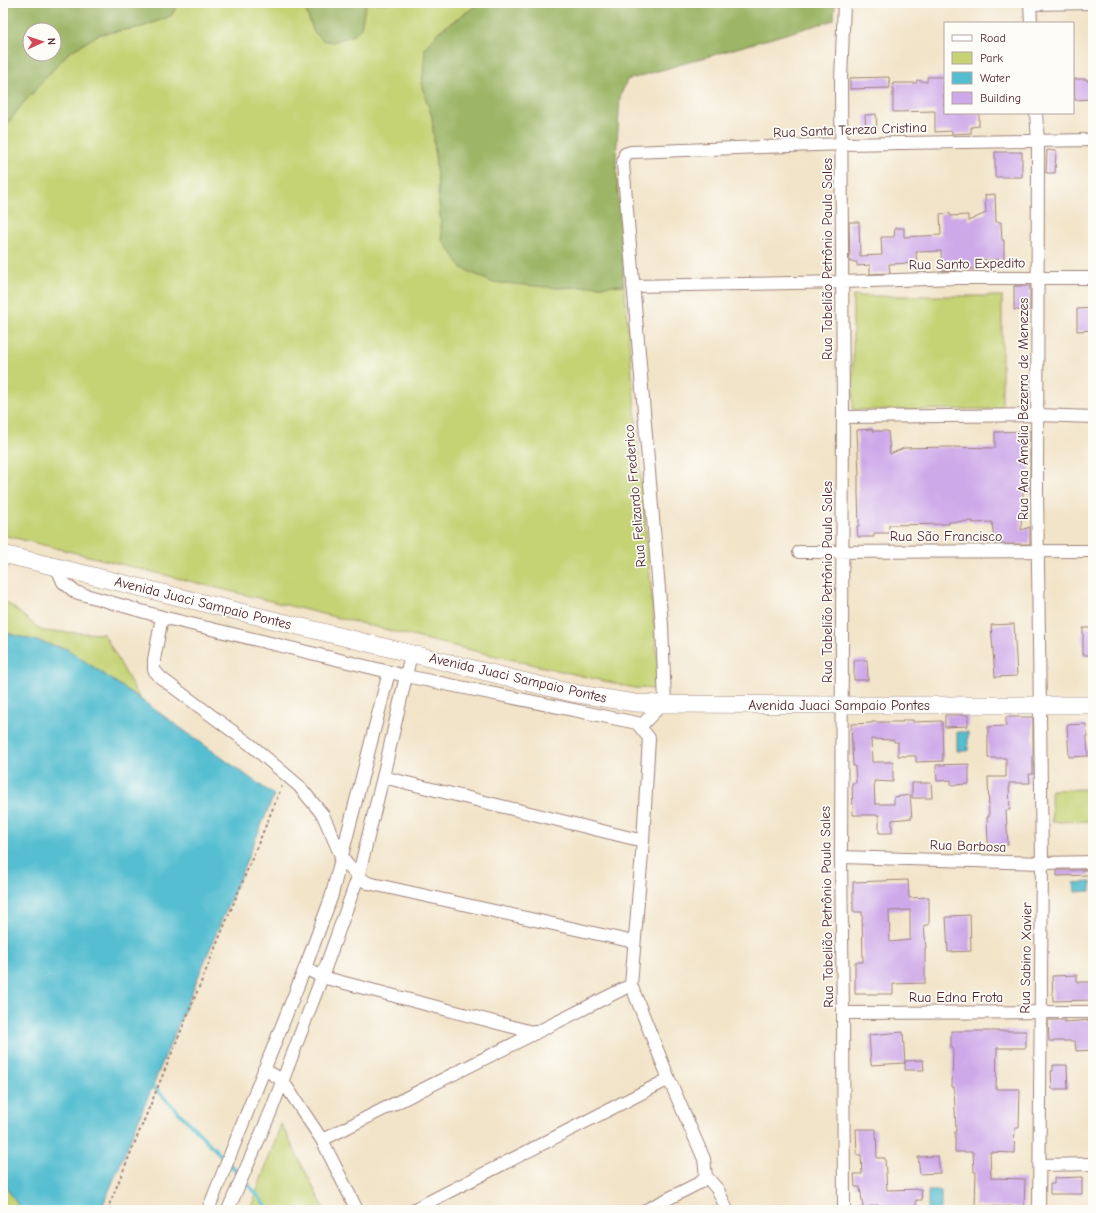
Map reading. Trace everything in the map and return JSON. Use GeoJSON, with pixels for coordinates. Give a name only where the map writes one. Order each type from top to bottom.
{"type":"FeatureCollection","features":[{"type":"Feature","properties":{"kind":"main road","name":"Avenida Juaci Sampaio Pontes"},"geometry":{"type":"LineString","coordinates":[[3,554],[572,693],[635,703],[1093,705]]}},
{"type":"Feature","properties":{"kind":"street","name":"Rua Tabelião Petrônio Paula Sales"},"geometry":{"type":"LineString","coordinates":[[844,3],[841,80],[843,417],[841,857],[844,1210]]}},
{"type":"Feature","properties":{"kind":"street"},"geometry":{"type":"LineString","coordinates":[[1031,22],[1030,3],[1093,3]]}},
{"type":"Feature","properties":{"kind":"street","name":"Rua Ana Amélia Bezerra de Menezes"},"geometry":{"type":"LineString","coordinates":[[1036,114],[1038,141],[1037,491],[1040,705]]}},
{"type":"Feature","properties":{"kind":"street","name":"Rua Santa Tereza Cristina"},"geometry":{"type":"LineString","coordinates":[[631,152],[842,144],[1093,140]]}},
{"type":"Feature","properties":{"kind":"street","name":"Rua Felizardo Frederico"},"geometry":{"type":"LineString","coordinates":[[631,152],[625,154],[623,163],[662,625],[664,704]]}},
{"type":"Feature","properties":{"kind":"street","name":"Rua Santo Expedito"},"geometry":{"type":"LineString","coordinates":[[842,282],[955,278],[1093,278]]}},
{"type":"Feature","properties":{"kind":"street"},"geometry":{"type":"LineString","coordinates":[[633,286],[842,282]]}},
{"type":"Feature","properties":{"kind":"street"},"geometry":{"type":"LineString","coordinates":[[843,417],[1093,417]]}},
{"type":"Feature","properties":{"kind":"street","name":"Rua São Francisco"},"geometry":{"type":"LineString","coordinates":[[799,552],[1093,551]]}},
{"type":"Feature","properties":{"kind":"street"},"geometry":{"type":"LineString","coordinates":[[58,568],[63,582],[75,592],[162,617],[406,676],[637,723],[650,738],[631,985],[669,1079],[704,1159],[706,1176],[718,1190],[727,1210]]}},
{"type":"Feature","properties":{"kind":"street"},"geometry":{"type":"LineString","coordinates":[[162,617],[154,660],[154,670],[161,678],[251,744],[299,786],[323,815],[342,858],[358,877],[368,883],[634,942]]}},
{"type":"Feature","properties":{"kind":"street"},"geometry":{"type":"LineString","coordinates":[[228,1210],[271,1111],[358,877],[411,654]]}},
{"type":"Feature","properties":{"kind":"street"},"geometry":{"type":"LineString","coordinates":[[208,1210],[305,968],[331,898],[389,672]]}},
{"type":"Feature","properties":{"kind":"street"},"geometry":{"type":"LineString","coordinates":[[640,727],[664,704]]}},
{"type":"Feature","properties":{"kind":"street","name":"Rua Sabino Xavier"},"geometry":{"type":"LineString","coordinates":[[1039,1210],[1042,863],[1040,705]]}},
{"type":"Feature","properties":{"kind":"street"},"geometry":{"type":"LineString","coordinates":[[383,777],[643,841]]}},
{"type":"Feature","properties":{"kind":"street","name":"Rua Barbosa"},"geometry":{"type":"LineString","coordinates":[[841,857],[1042,863],[1093,862]]}},
{"type":"Feature","properties":{"kind":"street"},"geometry":{"type":"LineString","coordinates":[[305,968],[322,977],[536,1033]]}},
{"type":"Feature","properties":{"kind":"street"},"geometry":{"type":"LineString","coordinates":[[322,1140],[631,985]]}},
{"type":"Feature","properties":{"kind":"street","name":"Rua Edna Frota"},"geometry":{"type":"LineString","coordinates":[[843,1013],[1093,1012]]}},
{"type":"Feature","properties":{"kind":"street"},"geometry":{"type":"LineString","coordinates":[[264,1069],[282,1080],[322,1140],[357,1210]]}},
{"type":"Feature","properties":{"kind":"street"},"geometry":{"type":"LineString","coordinates":[[413,1210],[669,1079]]}},
{"type":"Feature","properties":{"kind":"street"},"geometry":{"type":"LineString","coordinates":[[1040,1164],[1093,1164]]}},
{"type":"Feature","properties":{"kind":"street"},"geometry":{"type":"LineString","coordinates":[[646,1210],[699,1183],[706,1176]]}},
{"type":"Feature","properties":{"kind":"path"},"geometry":{"type":"LineString","coordinates":[[107,1210],[286,775]]}},
{"type":"Feature","properties":{"kind":"green space"},"geometry":{"type":"Polygon","coordinates":[[[3,3],[179,3],[171,16],[142,27],[100,34],[68,53],[62,60],[62,22],[22,22],[22,62],[60,62],[20,107],[3,130],[3,3]]]}},
{"type":"Feature","properties":{"kind":"green space"},"geometry":{"type":"Polygon","coordinates":[[[179,3],[303,3],[314,32],[366,7],[366,3],[480,3],[439,31],[422,87],[432,117],[442,239],[557,288],[624,285],[660,689],[634,688],[432,641],[3,535],[3,130],[20,107],[60,62],[62,62],[62,60],[68,53],[100,34],[142,27],[171,16],[179,3]]]}},
{"type":"Feature","properties":{"kind":"green space"},"geometry":{"type":"Polygon","coordinates":[[[303,3],[366,3],[361,28],[354,35],[333,42],[322,40],[314,32],[303,3]]]}},
{"type":"Feature","properties":{"kind":"green space"},"geometry":{"type":"Polygon","coordinates":[[[480,3],[835,3],[834,20],[627,80],[620,97],[616,159],[624,285],[557,288],[491,282],[462,268],[442,239],[432,117],[422,87],[425,48],[439,31],[480,3]]]}},
{"type":"Feature","properties":{"kind":"green space"},"geometry":{"type":"Polygon","coordinates":[[[853,296],[1002,296],[1002,409],[853,410],[853,296]]]}},
{"type":"Feature","properties":{"kind":"green space"},"geometry":{"type":"Polygon","coordinates":[[[3,601],[9,604],[42,631],[104,634],[140,699],[67,649],[3,632],[3,601]]]}},
{"type":"Feature","properties":{"kind":"green space"},"geometry":{"type":"Polygon","coordinates":[[[1093,789],[1093,821],[1052,822],[1051,790],[1093,789]]]}},
{"type":"Feature","properties":{"kind":"green space"},"geometry":{"type":"Polygon","coordinates":[[[281,1124],[325,1210],[250,1210],[281,1124]]]}},
{"type":"Feature","properties":{"kind":"green space"},"geometry":{"type":"Polygon","coordinates":[[[3,1182],[5,1184],[21,1210],[3,1210],[3,1182]]]}},
{"type":"Feature","properties":{"kind":"water"},"geometry":{"type":"Polygon","coordinates":[[[3,632],[67,649],[140,699],[274,795],[101,1210],[21,1210],[3,1182],[3,632]]]}},
{"type":"Feature","properties":{"kind":"water"},"geometry":{"type":"Polygon","coordinates":[[[957,732],[968,732],[968,751],[957,751],[957,732]]]}},
{"type":"Feature","properties":{"kind":"water"},"geometry":{"type":"Polygon","coordinates":[[[1091,882],[1091,891],[1075,892],[1074,883],[1091,882]]]}},
{"type":"Feature","properties":{"kind":"water"},"geometry":{"type":"Polygon","coordinates":[[[928,1191],[941,1191],[941,1210],[928,1210],[928,1191]]]}},
{"type":"Feature","properties":{"kind":"building"},"geometry":{"type":"Polygon","coordinates":[[[889,77],[890,88],[850,89],[850,78],[889,77]]]}},
{"type":"Feature","properties":{"kind":"building"},"geometry":{"type":"Polygon","coordinates":[[[927,77],[943,77],[944,114],[979,114],[979,126],[971,127],[971,133],[952,134],[952,131],[935,132],[935,111],[893,112],[893,83],[916,83],[917,80],[927,82],[927,77]]]}},
{"type":"Feature","properties":{"kind":"building"},"geometry":{"type":"Polygon","coordinates":[[[1074,79],[1087,79],[1087,81],[1093,80],[1093,99],[1075,100],[1074,79]]]}},
{"type":"Feature","properties":{"kind":"building"},"geometry":{"type":"Polygon","coordinates":[[[876,114],[877,130],[866,130],[865,115],[876,114]]]}},
{"type":"Feature","properties":{"kind":"building"},"geometry":{"type":"Polygon","coordinates":[[[1047,150],[1056,151],[1055,173],[1046,173],[1047,150]]]}},
{"type":"Feature","properties":{"kind":"building"},"geometry":{"type":"Polygon","coordinates":[[[995,152],[1022,152],[1022,177],[995,177],[995,152]]]}},
{"type":"Feature","properties":{"kind":"building"},"geometry":{"type":"Polygon","coordinates":[[[995,194],[996,222],[1001,222],[1002,240],[1004,240],[1004,259],[979,260],[979,269],[942,271],[941,251],[916,252],[917,263],[889,264],[890,273],[870,274],[870,265],[857,266],[857,262],[850,262],[849,222],[859,222],[860,256],[882,255],[881,237],[894,237],[895,228],[904,228],[904,237],[941,235],[940,214],[950,213],[950,216],[968,215],[968,221],[986,213],[985,195],[995,194]]]}},
{"type":"Feature","properties":{"kind":"building"},"geometry":{"type":"Polygon","coordinates":[[[1014,286],[1030,286],[1030,310],[1014,310],[1014,286]]]}},
{"type":"Feature","properties":{"kind":"building"},"geometry":{"type":"Polygon","coordinates":[[[1093,308],[1093,330],[1077,331],[1077,309],[1093,308]]]}},
{"type":"Feature","properties":{"kind":"building"},"geometry":{"type":"Polygon","coordinates":[[[872,429],[873,431],[888,431],[890,454],[904,448],[995,448],[995,432],[1030,431],[1030,492],[1023,492],[1021,530],[1030,527],[1030,544],[994,544],[992,522],[973,523],[973,521],[949,522],[949,524],[889,525],[889,533],[874,533],[874,537],[858,537],[859,475],[857,430],[872,429]]]}},
{"type":"Feature","properties":{"kind":"building"},"geometry":{"type":"Polygon","coordinates":[[[1014,624],[1017,676],[995,677],[991,625],[1014,624]]]}},
{"type":"Feature","properties":{"kind":"building"},"geometry":{"type":"Polygon","coordinates":[[[1083,628],[1093,628],[1093,655],[1083,655],[1083,628]]]}},
{"type":"Feature","properties":{"kind":"building"},"geometry":{"type":"Polygon","coordinates":[[[854,660],[867,660],[868,680],[854,680],[854,660]]]}},
{"type":"Feature","properties":{"kind":"building"},"geometry":{"type":"Polygon","coordinates":[[[945,715],[968,715],[968,726],[945,727],[945,715]]]}},
{"type":"Feature","properties":{"kind":"building"},"geometry":{"type":"Polygon","coordinates":[[[1006,717],[1033,717],[1033,774],[1029,774],[1030,783],[1009,783],[1010,810],[1006,810],[1008,845],[988,845],[988,777],[1006,777],[1006,758],[988,758],[988,727],[1006,726],[1006,717]]]}},
{"type":"Feature","properties":{"kind":"building"},"geometry":{"type":"Polygon","coordinates":[[[903,720],[913,720],[913,722],[942,721],[943,761],[916,762],[916,756],[898,756],[898,742],[894,742],[894,740],[871,739],[872,762],[893,762],[893,782],[874,781],[875,804],[894,804],[894,797],[910,795],[912,818],[892,820],[892,833],[879,833],[879,815],[853,815],[852,783],[856,783],[855,766],[853,766],[851,724],[903,722],[903,720]]]}},
{"type":"Feature","properties":{"kind":"building"},"geometry":{"type":"Polygon","coordinates":[[[1086,724],[1088,756],[1069,757],[1067,725],[1086,724]]]}},
{"type":"Feature","properties":{"kind":"building"},"geometry":{"type":"Polygon","coordinates":[[[969,764],[969,784],[951,785],[951,780],[937,781],[936,765],[969,764]]]}},
{"type":"Feature","properties":{"kind":"building"},"geometry":{"type":"Polygon","coordinates":[[[912,783],[931,783],[932,798],[912,798],[912,783]]]}},
{"type":"Feature","properties":{"kind":"building"},"geometry":{"type":"Polygon","coordinates":[[[1057,870],[1089,870],[1089,875],[1057,876],[1057,870]]]}},
{"type":"Feature","properties":{"kind":"building"},"geometry":{"type":"Polygon","coordinates":[[[908,880],[909,898],[929,897],[929,925],[924,925],[926,948],[925,983],[893,984],[893,994],[855,994],[855,962],[863,962],[862,912],[853,912],[853,882],[908,880]],[[910,910],[889,911],[890,942],[910,940],[910,910]]]}},
{"type":"Feature","properties":{"kind":"building"},"geometry":{"type":"Polygon","coordinates":[[[970,915],[971,951],[948,952],[946,917],[970,915]]]}},
{"type":"Feature","properties":{"kind":"building"},"geometry":{"type":"Polygon","coordinates":[[[1077,975],[1077,982],[1093,982],[1093,1000],[1053,1001],[1052,976],[1077,975]]]}},
{"type":"Feature","properties":{"kind":"building"},"geometry":{"type":"Polygon","coordinates":[[[1048,1020],[1065,1020],[1065,1022],[1091,1020],[1093,1050],[1076,1051],[1075,1041],[1049,1041],[1048,1020]]]}},
{"type":"Feature","properties":{"kind":"building"},"geometry":{"type":"Polygon","coordinates":[[[951,1031],[1026,1031],[1026,1048],[997,1048],[996,1089],[1020,1089],[1019,1128],[1015,1128],[1014,1153],[990,1152],[991,1178],[1025,1179],[1024,1207],[975,1206],[976,1172],[974,1172],[973,1152],[955,1152],[956,1131],[954,1087],[952,1087],[953,1048],[951,1048],[951,1031]]]}},
{"type":"Feature","properties":{"kind":"building"},"geometry":{"type":"Polygon","coordinates":[[[903,1032],[905,1063],[871,1065],[869,1035],[903,1032]]]}},
{"type":"Feature","properties":{"kind":"building"},"geometry":{"type":"Polygon","coordinates":[[[923,1060],[924,1070],[905,1070],[905,1061],[923,1060]]]}},
{"type":"Feature","properties":{"kind":"building"},"geometry":{"type":"Polygon","coordinates":[[[1053,1065],[1067,1065],[1068,1089],[1052,1089],[1051,1071],[1053,1071],[1053,1065]]]}},
{"type":"Feature","properties":{"kind":"building"},"geometry":{"type":"Polygon","coordinates":[[[856,1129],[876,1129],[877,1158],[885,1158],[887,1190],[921,1189],[922,1200],[916,1200],[916,1210],[878,1210],[878,1205],[863,1208],[860,1187],[855,1187],[854,1174],[862,1174],[861,1155],[857,1155],[856,1129]]]}},
{"type":"Feature","properties":{"kind":"building"},"geometry":{"type":"Polygon","coordinates":[[[938,1156],[940,1173],[920,1174],[918,1157],[938,1156]]]}},
{"type":"Feature","properties":{"kind":"building"},"geometry":{"type":"Polygon","coordinates":[[[1082,1177],[1082,1194],[1050,1194],[1050,1184],[1054,1184],[1054,1178],[1082,1177]]]}},
{"type":"Feature","properties":{"kind":"waterway"},"geometry":{"type":"LineString","coordinates":[[149,1082],[240,1175]]}},
{"type":"Feature","properties":{"kind":"waterway"},"geometry":{"type":"LineString","coordinates":[[244,1180],[269,1210]]}}]}
